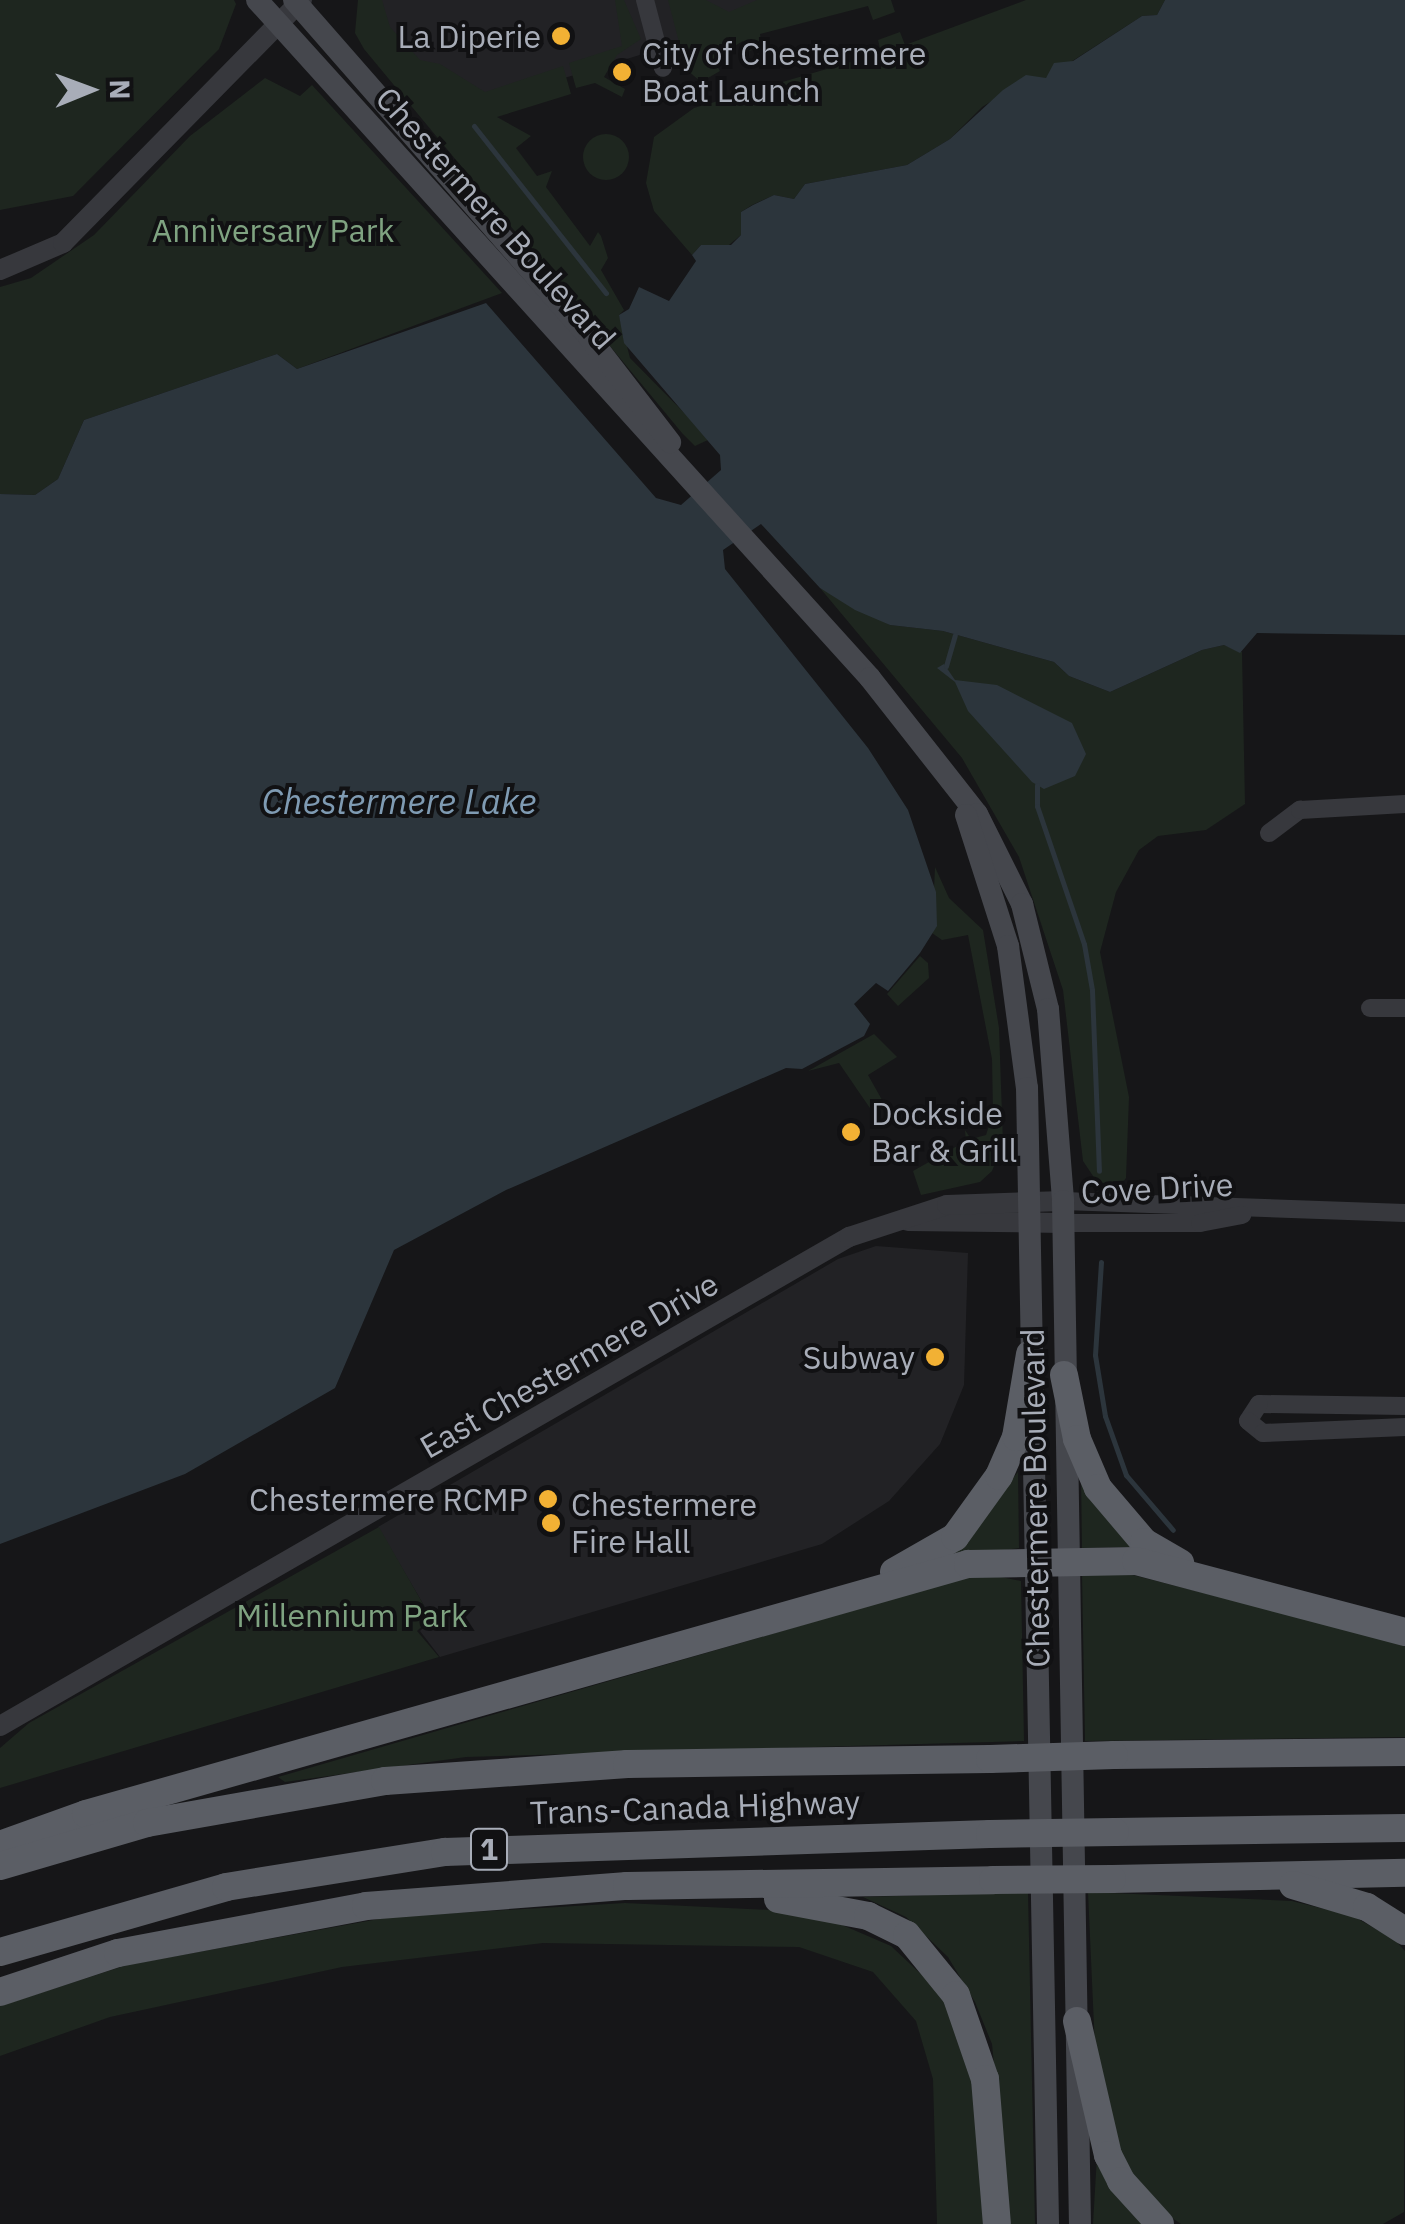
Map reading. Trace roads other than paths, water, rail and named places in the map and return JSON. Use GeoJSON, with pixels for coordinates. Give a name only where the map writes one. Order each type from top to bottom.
{"type":"FeatureCollection","features":[{"type":"Feature","properties":{"kind":"highway"},"geometry":{"type":"LineString","coordinates":[[854,1596],[955,1538],[1016,1438],[1030,1354]]}},
{"type":"Feature","properties":{"kind":"highway"},"geometry":{"type":"LineString","coordinates":[[1064,1374],[1077,1439],[1111,1506],[1144,1542],[1212,1580]]}},
{"type":"Feature","properties":{"kind":"highway"},"geometry":{"type":"LineString","coordinates":[[0,1845],[86,1814],[968,1564],[1112,1558],[1212,1580],[1405,1632]]}},
{"type":"Feature","properties":{"kind":"highway","name":"Trans-Canada Highway"},"geometry":{"type":"LineString","coordinates":[[0,1866],[147,1823],[384,1782],[627,1764],[1405,1752]]}},
{"type":"Feature","properties":{"kind":"highway","name":"Trans-Canada Highway"},"geometry":{"type":"LineString","coordinates":[[0,1952],[226,1887],[445,1852],[990,1834],[1405,1828]]}},
{"type":"Feature","properties":{"kind":"highway"},"geometry":{"type":"LineString","coordinates":[[0,1992],[118,1953],[214,1930],[366,1906],[628,1886],[1405,1873]]}},
{"type":"Feature","properties":{"kind":"highway"},"geometry":{"type":"LineString","coordinates":[[1222,1876],[1317,1890],[1367,1907],[1405,1932]]}},
{"type":"Feature","properties":{"kind":"highway"},"geometry":{"type":"LineString","coordinates":[[628,1886],[820,1903],[908,1935],[956,1995],[974,2032],[985,2079],[997,2224]]}},
{"type":"Feature","properties":{"kind":"highway"},"geometry":{"type":"LineString","coordinates":[[1077,2022],[1097,2128],[1121,2182],[1160,2224]]}},
{"type":"Feature","properties":{"kind":"main road","name":"Chestermere Boulevard"},"geometry":{"type":"LineString","coordinates":[[257,0],[632,419],[692,474]]}},
{"type":"Feature","properties":{"kind":"main road","name":"Chestermere Boulevard"},"geometry":{"type":"LineString","coordinates":[[301,2],[589,338],[692,474],[870,678],[991,836],[1033,938],[1057,1081],[1063,1212],[1080,2224]]}},
{"type":"Feature","properties":{"kind":"main road","name":"Chestermere Boulevard"},"geometry":{"type":"LineString","coordinates":[[957,793],[990,878],[1019,1008],[1030,1212],[1048,2224]]}},
{"type":"Feature","properties":{"kind":"main road"},"geometry":{"type":"LineString","coordinates":[[1042,1958],[1055,2058],[1060,2224]]}},
{"type":"Feature","properties":{"kind":"street"},"geometry":{"type":"LineString","coordinates":[[645,0],[663,68]]}},
{"type":"Feature","properties":{"kind":"street"},"geometry":{"type":"LineString","coordinates":[[0,270],[63,243],[301,2]]}},
{"type":"Feature","properties":{"kind":"street"},"geometry":{"type":"LineString","coordinates":[[1269,833],[1300,810],[1405,804]]}},
{"type":"Feature","properties":{"kind":"street"},"geometry":{"type":"LineString","coordinates":[[1370,1008],[1405,1008]]}},
{"type":"Feature","properties":{"kind":"street","name":"Cove Drive"},"geometry":{"type":"LineString","coordinates":[[1063,1212],[1194,1202],[1253,1212],[1405,1213]]}},
{"type":"Feature","properties":{"kind":"street","name":"East Chestermere Drive"},"geometry":{"type":"LineString","coordinates":[[0,1726],[849,1237],[908,1221],[947,1205],[1063,1212]]}},
{"type":"Feature","properties":{"kind":"street"},"geometry":{"type":"LineString","coordinates":[[1405,1406],[1259,1404],[1248,1422],[1262,1433],[1405,1427]]}},
{"type":"Feature","properties":{"kind":"water","name":"Chestermere Lake"},"geometry":{"type":"Polygon","coordinates":[[[1165,0],[1405,0],[1405,635],[1257,633],[1240,653],[1224,645],[1202,650],[1110,692],[1069,676],[1054,662],[943,631],[890,625],[855,610],[820,588],[761,524],[723,550],[725,569],[868,748],[908,810],[936,892],[937,926],[920,953],[888,991],[876,983],[854,1004],[870,1024],[864,1036],[802,1069],[786,1068],[506,1190],[394,1250],[335,1388],[185,1474],[0,1544],[0,494],[35,495],[58,479],[84,420],[277,354],[297,369],[486,303],[656,498],[681,505],[721,470],[720,455],[624,343],[619,315],[629,309],[639,287],[669,301],[696,261],[692,255],[701,245],[731,245],[741,235],[741,212],[774,195],[794,199],[805,184],[907,165],[950,139],[1003,90],[1026,75],[1046,78],[1054,63],[1073,61],[1142,16],[1157,15],[1165,0]]]}},
{"type":"Feature","properties":{"kind":"water"},"geometry":{"type":"Polygon","coordinates":[[[944,664],[955,680],[997,685],[1072,723],[1086,754],[1075,776],[1044,789],[1032,782],[968,711],[955,682],[937,668],[944,664]]]}},
{"type":"Feature","properties":{"kind":"waterway"},"geometry":{"type":"LineString","coordinates":[[474,126],[606,293]]}},
{"type":"Feature","properties":{"kind":"waterway"},"geometry":{"type":"LineString","coordinates":[[946,666],[955,635]]}},
{"type":"Feature","properties":{"kind":"waterway"},"geometry":{"type":"LineString","coordinates":[[1037,785],[1037,806],[1084,944],[1092,990],[1099,1171]]}},
{"type":"Feature","properties":{"kind":"waterway"},"geometry":{"type":"LineString","coordinates":[[1101,1262],[1095,1355],[1105,1416],[1126,1475],[1173,1530]]}},
{"type":"Feature","properties":{"kind":"place","name":"La Diperie"},"geometry":{"type":"Point","coordinates":[561,36]}},
{"type":"Feature","properties":{"kind":"place","name":"City of Chestermere Boat Launch"},"geometry":{"type":"Point","coordinates":[622,72]}},
{"type":"Feature","properties":{"kind":"place","name":"Dockside Bar & Grill"},"geometry":{"type":"Point","coordinates":[851,1132]}},
{"type":"Feature","properties":{"kind":"place","name":"Subway"},"geometry":{"type":"Point","coordinates":[935,1357]}},
{"type":"Feature","properties":{"kind":"place","name":"Chestermere RCMP"},"geometry":{"type":"Point","coordinates":[548,1499]}},
{"type":"Feature","properties":{"kind":"place","name":"Chestermere Fire Hall"},"geometry":{"type":"Point","coordinates":[551,1523]}},
{"type":"Feature","properties":{"kind":"park label","name":"Anniversary Park"},"geometry":{"type":"Point","coordinates":[273,230]}},
{"type":"Feature","properties":{"kind":"park label","name":"Millennium Park"},"geometry":{"type":"Point","coordinates":[352,1615]}}]}
